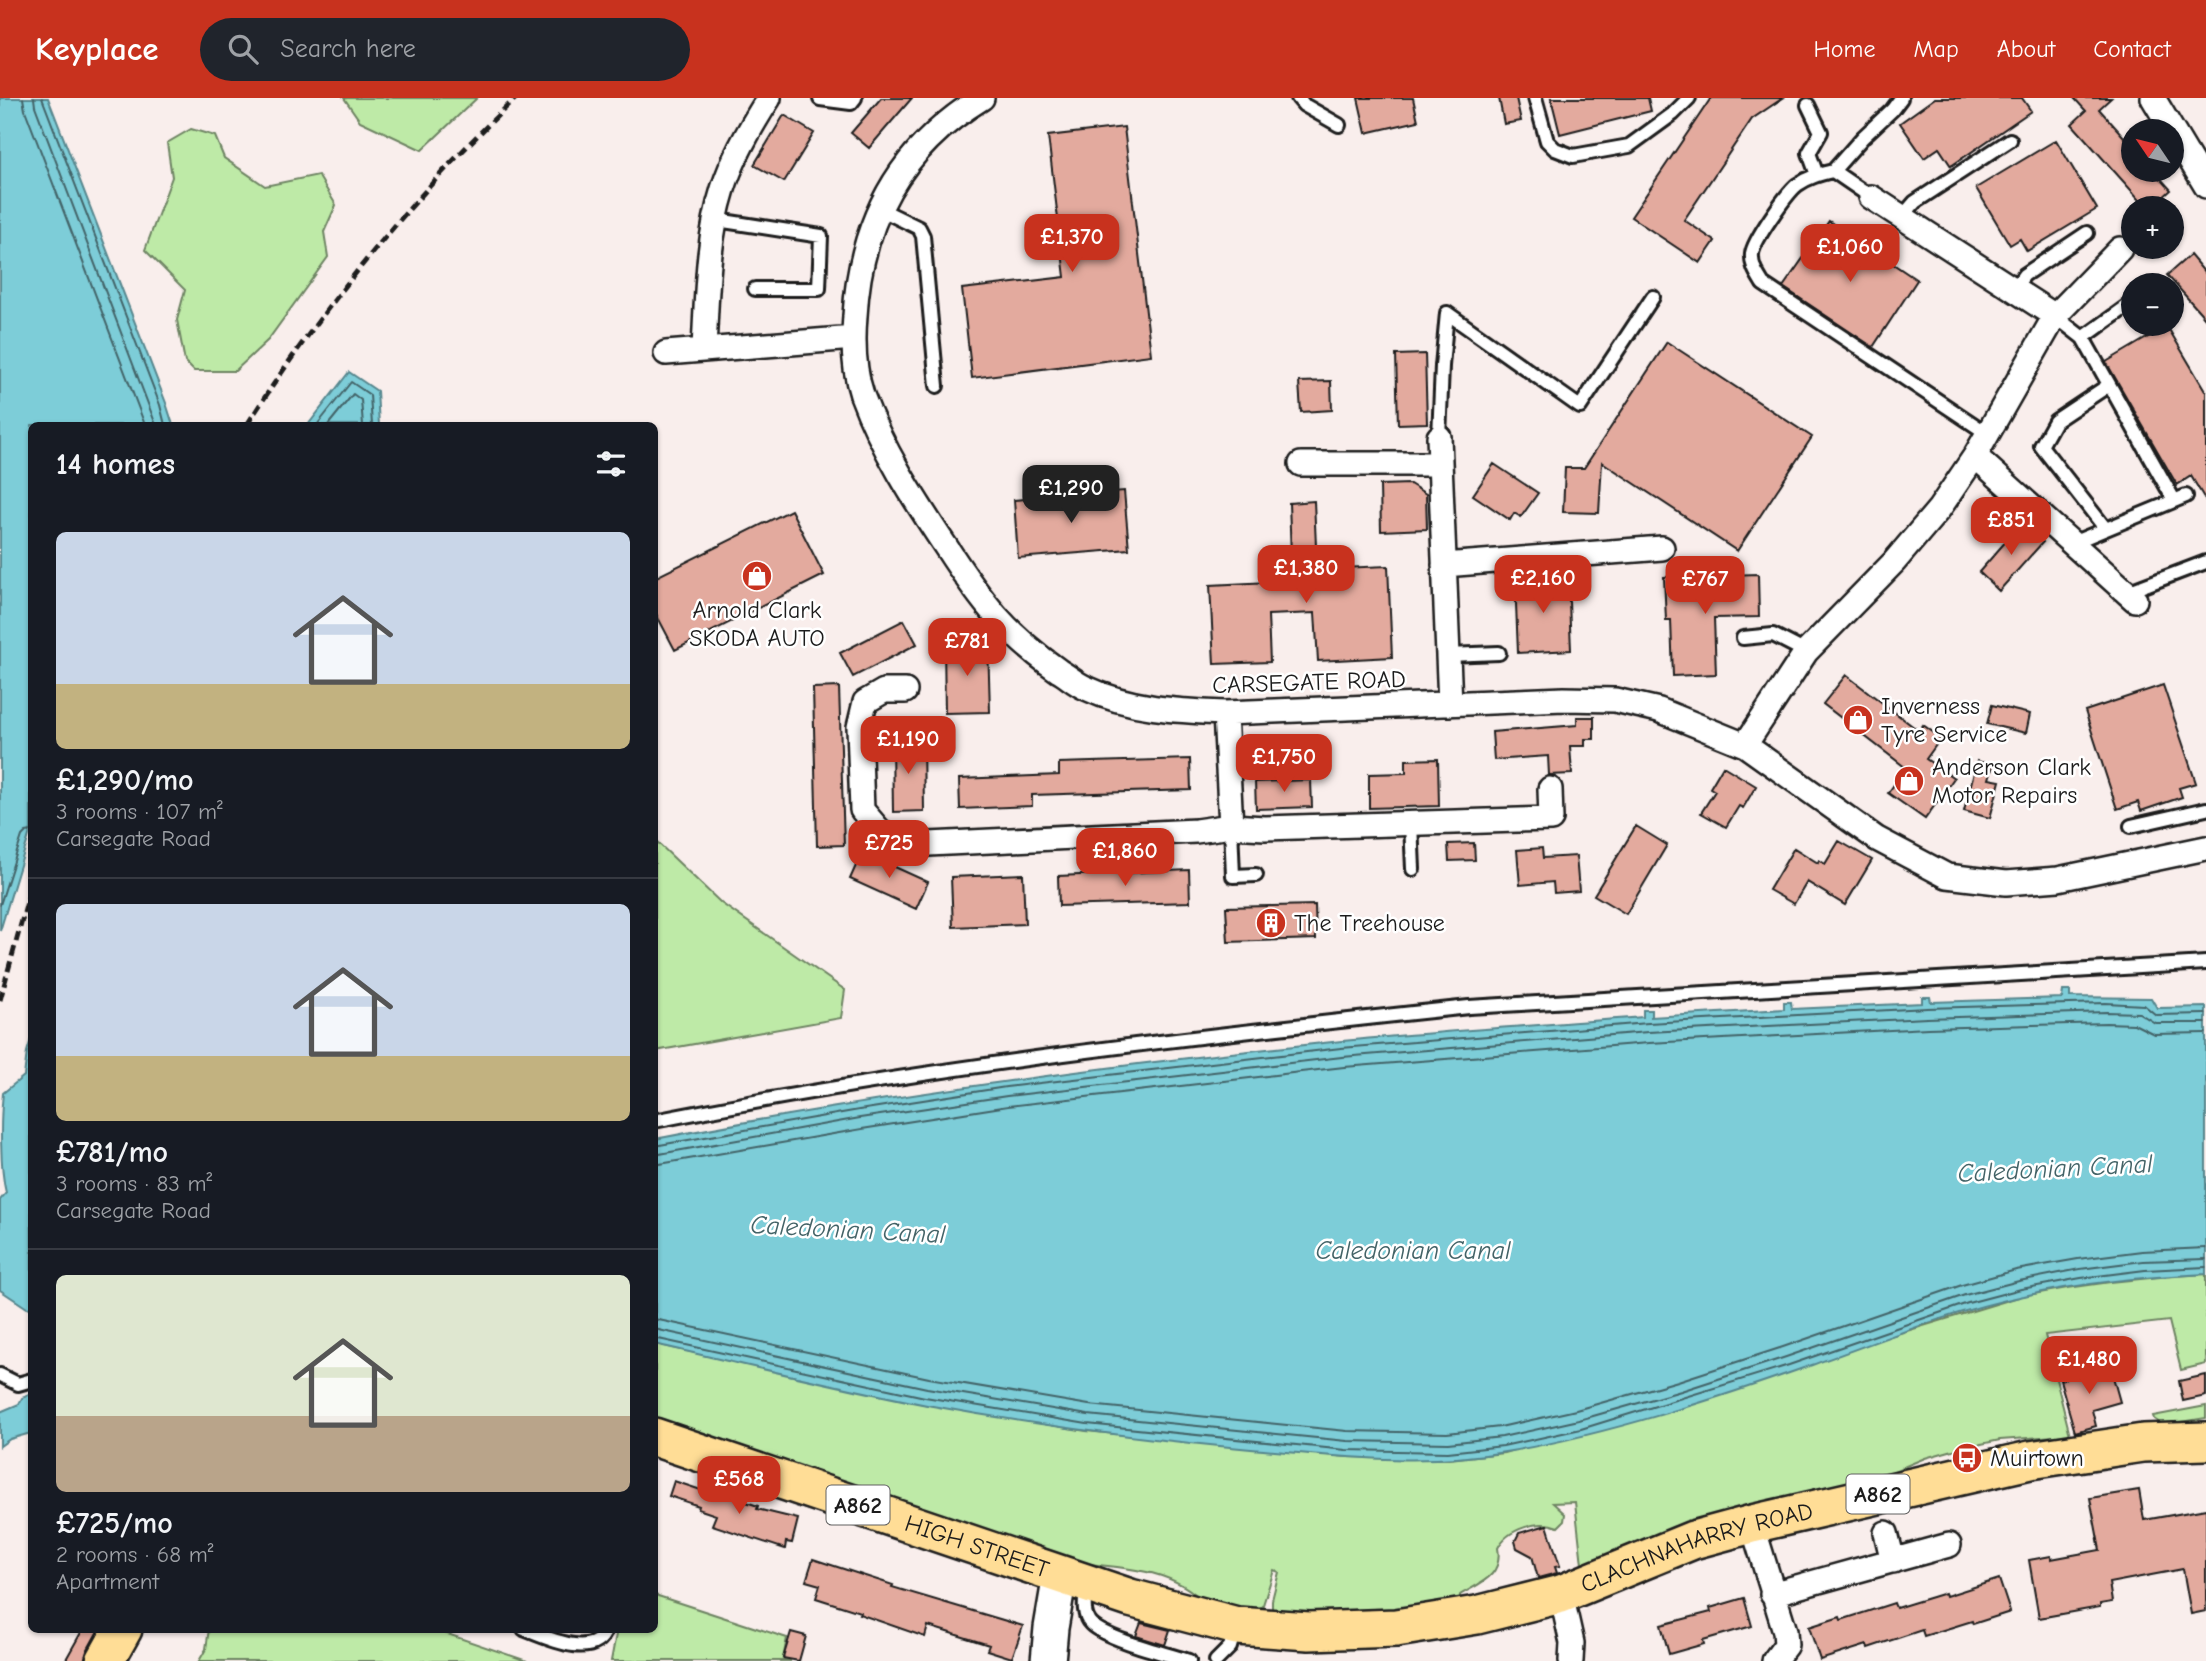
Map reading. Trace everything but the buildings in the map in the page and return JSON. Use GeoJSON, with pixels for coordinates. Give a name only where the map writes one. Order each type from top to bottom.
{"type":"FeatureCollection","features":[{"type":"Feature","properties":{"kind":"main road","name":"HIGH STREET"},"geometry":{"type":"LineString","coordinates":[[658,1438],[1073,1579]]}},
{"type":"Feature","properties":{"kind":"main road","name":"CLACHNAHARRY ROAD"},"geometry":{"type":"LineString","coordinates":[[1073,1579],[1175,1611],[1237,1626],[1309,1632],[1396,1628],[1477,1615],[1561,1594],[1693,1540],[2030,1460],[2143,1443],[2202,1443]]}},
{"type":"Feature","properties":{"kind":"main road"},"geometry":{"type":"LineString","coordinates":[[106,1661],[121,1633]]}},
{"type":"Feature","properties":{"kind":"street"},"geometry":{"type":"LineString","coordinates":[[704,348],[709,260],[723,189],[753,124],[769,98]]}},
{"type":"Feature","properties":{"kind":"street","name":"CARSEGATE ROAD"},"geometry":{"type":"LineString","coordinates":[[982,98],[954,116],[913,156],[878,208],[865,246],[856,286],[853,338],[861,392],[884,446],[919,508],[979,597],[1011,634],[1084,688],[1131,704],[1171,710],[1225,713],[1564,699],[1615,700],[1659,709],[1745,745],[1877,839],[1947,876],[2006,883],[2058,878],[2206,848]]}},
{"type":"Feature","properties":{"kind":"street"},"geometry":{"type":"LineString","coordinates":[[2153,98],[2206,186]]}},
{"type":"Feature","properties":{"kind":"street"},"geometry":{"type":"LineString","coordinates":[[1871,197],[2055,316]]}},
{"type":"Feature","properties":{"kind":"street"},"geometry":{"type":"LineString","coordinates":[[1745,745],[1806,652],[1894,562],[1939,509],[1975,456],[2055,316],[2120,249]]}},
{"type":"Feature","properties":{"kind":"street"},"geometry":{"type":"LineString","coordinates":[[666,352],[853,338]]}},
{"type":"Feature","properties":{"kind":"street"},"geometry":{"type":"LineString","coordinates":[[1439,437],[1450,704]]}},
{"type":"Feature","properties":{"kind":"street"},"geometry":{"type":"LineString","coordinates":[[1975,456],[2131,596]]}},
{"type":"Feature","properties":{"kind":"street"},"geometry":{"type":"LineString","coordinates":[[1301,464],[1440,464]]}},
{"type":"Feature","properties":{"kind":"street"},"geometry":{"type":"LineString","coordinates":[[1444,565],[1662,548]]}},
{"type":"Feature","properties":{"kind":"street"},"geometry":{"type":"LineString","coordinates":[[905,691],[884,691],[865,702],[859,727],[862,810],[880,831],[908,845],[1196,831],[1231,826],[1265,828],[1551,819],[1550,789]]}},
{"type":"Feature","properties":{"kind":"street"},"geometry":{"type":"LineString","coordinates":[[1225,713],[1231,826]]}},
{"type":"Feature","properties":{"kind":"street"},"geometry":{"type":"LineString","coordinates":[[1752,1524],[1785,1631],[1786,1645],[1774,1661]]}},
{"type":"Feature","properties":{"kind":"street"},"geometry":{"type":"LineString","coordinates":[[1886,1532],[1893,1561]]}},
{"type":"Feature","properties":{"kind":"street"},"geometry":{"type":"LineString","coordinates":[[1772,1594],[1949,1545]]}},
{"type":"Feature","properties":{"kind":"street"},"geometry":{"type":"LineString","coordinates":[[1048,1661],[1051,1628],[1073,1579]]}},
{"type":"Feature","properties":{"kind":"street","name":"CLACHNAHARRY ROAD"},"geometry":{"type":"LineString","coordinates":[[1561,1594],[1572,1643],[1571,1661]]}},
{"type":"Feature","properties":{"kind":"lane"},"geometry":{"type":"LineString","coordinates":[[820,99],[851,103],[855,98]]}},
{"type":"Feature","properties":{"kind":"lane"},"geometry":{"type":"LineString","coordinates":[[1298,98],[1304,105],[1339,125]]}},
{"type":"Feature","properties":{"kind":"lane"},"geometry":{"type":"LineString","coordinates":[[1535,98],[1547,141],[1555,149],[1573,156],[1629,146],[1673,114],[1689,98]]}},
{"type":"Feature","properties":{"kind":"lane"},"geometry":{"type":"LineString","coordinates":[[1900,98],[1892,110],[1833,171],[1817,175],[1795,186],[1756,239],[1752,253],[1754,270],[1763,284],[1988,434]]}},
{"type":"Feature","properties":{"kind":"lane"},"geometry":{"type":"LineString","coordinates":[[1808,105],[1821,132],[1809,153],[1817,175]]}},
{"type":"Feature","properties":{"kind":"lane"},"geometry":{"type":"LineString","coordinates":[[1902,217],[1915,202],[2010,140]]}},
{"type":"Feature","properties":{"kind":"lane"},"geometry":{"type":"LineString","coordinates":[[1833,171],[1871,197]]}},
{"type":"Feature","properties":{"kind":"lane"},"geometry":{"type":"LineString","coordinates":[[878,208],[919,228],[923,236],[937,386]]}},
{"type":"Feature","properties":{"kind":"lane"},"geometry":{"type":"LineString","coordinates":[[717,220],[821,236],[819,289],[755,289]]}},
{"type":"Feature","properties":{"kind":"lane"},"geometry":{"type":"LineString","coordinates":[[2014,289],[2024,275],[2087,233]]}},
{"type":"Feature","properties":{"kind":"lane"},"geometry":{"type":"LineString","coordinates":[[1439,437],[1447,313],[1580,407],[1653,297]]}},
{"type":"Feature","properties":{"kind":"lane"},"geometry":{"type":"LineString","coordinates":[[2082,338],[2121,310]]}},
{"type":"Feature","properties":{"kind":"lane"},"geometry":{"type":"LineString","coordinates":[[2055,316],[2082,338],[2180,498],[2072,543]]}},
{"type":"Feature","properties":{"kind":"lane"},"geometry":{"type":"LineString","coordinates":[[2105,528],[2041,446],[2055,421],[2109,384]]}},
{"type":"Feature","properties":{"kind":"lane"},"geometry":{"type":"LineString","coordinates":[[2131,596],[2206,562]]}},
{"type":"Feature","properties":{"kind":"lane"},"geometry":{"type":"LineString","coordinates":[[1743,638],[1773,635],[1806,652]]}},
{"type":"Feature","properties":{"kind":"lane"},"geometry":{"type":"LineString","coordinates":[[1448,655],[1499,653]]}},
{"type":"Feature","properties":{"kind":"lane"},"geometry":{"type":"LineString","coordinates":[[2131,826],[2206,809]]}},
{"type":"Feature","properties":{"kind":"lane"},"geometry":{"type":"LineString","coordinates":[[1411,823],[1413,869]]}},
{"type":"Feature","properties":{"kind":"lane"},"geometry":{"type":"LineString","coordinates":[[1231,826],[1233,876],[1256,875]]}},
{"type":"Feature","properties":{"kind":"lane"},"geometry":{"type":"LineString","coordinates":[[658,1120],[1002,1062],[1469,1007],[2206,963]]}},
{"type":"Feature","properties":{"kind":"lane"},"geometry":{"type":"LineString","coordinates":[[0,1375],[18,1384],[28,1381]]}},
{"type":"Feature","properties":{"kind":"lane"},"geometry":{"type":"LineString","coordinates":[[1073,1579],[1091,1624],[1119,1640],[1189,1661]]}},
{"type":"Feature","properties":{"kind":"lane"},"geometry":{"type":"LineString","coordinates":[[1216,1661],[1230,1647],[1237,1626]]}},
{"type":"Feature","properties":{"kind":"lane"},"geometry":{"type":"LineString","coordinates":[[535,1633],[573,1647],[587,1648],[596,1645],[604,1638],[605,1633]]}},
{"type":"Feature","properties":{"kind":"green space"},"geometry":{"type":"Polygon","coordinates":[[[344,98],[477,98],[422,150],[360,121],[344,98]]]}},
{"type":"Feature","properties":{"kind":"green space"},"geometry":{"type":"Polygon","coordinates":[[[191,129],[215,136],[224,158],[265,186],[318,175],[336,205],[324,232],[328,257],[268,340],[235,371],[194,371],[185,362],[177,320],[185,290],[145,250],[172,177],[167,143],[191,129]]]}},
{"type":"Feature","properties":{"kind":"green space"},"geometry":{"type":"Polygon","coordinates":[[[658,843],[721,903],[845,990],[841,1018],[658,1050],[658,843]]]}},
{"type":"Feature","properties":{"kind":"green space"},"geometry":{"type":"Polygon","coordinates":[[[2206,1274],[2206,1364],[2181,1370],[2169,1321],[2045,1335],[2070,1435],[2000,1440],[1953,1450],[1925,1458],[1882,1476],[1583,1573],[1575,1502],[1553,1503],[1565,1514],[1564,1521],[1558,1527],[1542,1524],[1524,1527],[1508,1536],[1498,1548],[1499,1558],[1493,1572],[1460,1595],[1460,1602],[1387,1617],[1272,1611],[1279,1572],[1274,1570],[1263,1605],[1255,1614],[1206,1605],[1193,1592],[1160,1576],[1123,1568],[1066,1562],[658,1426],[658,1345],[924,1404],[1086,1431],[1346,1457],[1449,1459],[1504,1453],[2022,1296],[2160,1277],[2206,1274]]]}},
{"type":"Feature","properties":{"kind":"green space"},"geometry":{"type":"Polygon","coordinates":[[[2206,1406],[2206,1418],[2163,1425],[2153,1416],[2206,1406]]]}},
{"type":"Feature","properties":{"kind":"green space"},"geometry":{"type":"Polygon","coordinates":[[[658,1596],[787,1638],[783,1659],[791,1661],[611,1661],[616,1633],[658,1633],[658,1596]]]}},
{"type":"Feature","properties":{"kind":"green space"},"geometry":{"type":"Polygon","coordinates":[[[208,1633],[445,1633],[527,1661],[199,1661],[206,1649],[208,1633]]]}},
{"type":"Feature","properties":{"kind":"water"},"geometry":{"type":"Polygon","coordinates":[[[0,98],[48,98],[172,422],[28,422],[28,839],[0,931],[0,98]]]}},
{"type":"Feature","properties":{"kind":"water"},"geometry":{"type":"Polygon","coordinates":[[[349,372],[377,391],[379,422],[310,422],[349,372]]]}},
{"type":"Feature","properties":{"kind":"water","name":"Caledonian Canal"},"geometry":{"type":"Polygon","coordinates":[[[2063,991],[2070,991],[2070,997],[2151,998],[2157,1008],[2206,1007],[2206,1274],[2092,1284],[1997,1302],[1660,1415],[1543,1445],[1442,1459],[1314,1455],[1169,1441],[1048,1425],[893,1398],[658,1345],[658,1138],[826,1108],[997,1082],[1342,1041],[1643,1017],[1643,1010],[1651,1010],[1651,1017],[1784,1009],[1784,1002],[1791,1002],[1792,1009],[1922,1003],[1922,997],[1930,997],[1931,1002],[2062,998],[2063,991]]]}},
{"type":"Feature","properties":{"kind":"water"},"geometry":{"type":"Polygon","coordinates":[[[28,1049],[27,1308],[0,1290],[0,1200],[6,1193],[1,1144],[3,1093],[24,1076],[28,1049]]]}},
{"type":"Feature","properties":{"kind":"water"},"geometry":{"type":"Polygon","coordinates":[[[28,1395],[28,1434],[10,1439],[0,1446],[0,1412],[19,1404],[22,1398],[28,1395]]]}},
{"type":"Feature","properties":{"kind":"railway"},"geometry":{"type":"LineString","coordinates":[[249,422],[305,339],[371,254],[443,172],[516,98]]}},
{"type":"Feature","properties":{"kind":"railway"},"geometry":{"type":"LineString","coordinates":[[0,1000],[28,898]]}},
{"type":"Feature","properties":{"kind":"place","name":"Arnold Clark SKODA AUTO"},"geometry":{"type":"Point","coordinates":[757,576]}},
{"type":"Feature","properties":{"kind":"place","name":"Inverness Tyre Service"},"geometry":{"type":"Point","coordinates":[1858,720]}},
{"type":"Feature","properties":{"kind":"place","name":"Anderson Clark Motor Repairs"},"geometry":{"type":"Point","coordinates":[1909,781]}},
{"type":"Feature","properties":{"kind":"place","name":"The Treehouse"},"geometry":{"type":"Point","coordinates":[1271,923]}},
{"type":"Feature","properties":{"kind":"place","name":"Muirtown"},"geometry":{"type":"Point","coordinates":[1967,1458]}}]}
